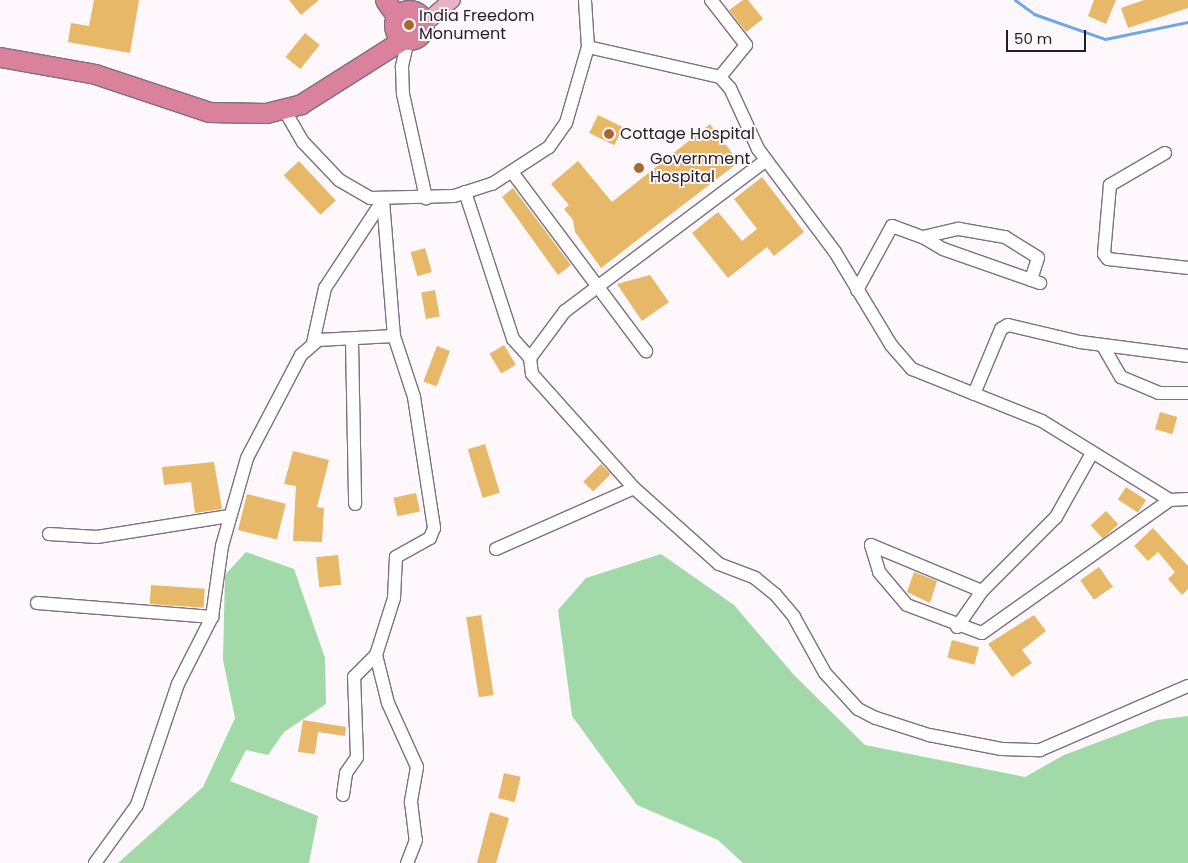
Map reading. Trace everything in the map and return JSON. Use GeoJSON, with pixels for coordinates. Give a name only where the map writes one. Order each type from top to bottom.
{"type":"FeatureCollection","features":[{"type":"Feature","properties":{"kind":"highway"},"geometry":{"type":"LineString","coordinates":[[0,57],[95,74],[209,112],[285,111],[361,67],[407,22],[385,0]]}},
{"type":"Feature","properties":{"kind":"main road"},"geometry":{"type":"LineString","coordinates":[[407,22],[443,0]]}},
{"type":"Feature","properties":{"kind":"main road"},"geometry":{"type":"LineString","coordinates":[[407,22],[452,0]]}},
{"type":"Feature","properties":{"kind":"street"},"geometry":{"type":"LineString","coordinates":[[285,111],[303,142],[339,180],[355,192],[383,200],[426,198],[465,192],[512,172],[549,147],[566,123],[588,47],[585,0]]}},
{"type":"Feature","properties":{"kind":"street"},"geometry":{"type":"LineString","coordinates":[[711,0],[746,44],[720,77]]}},
{"type":"Feature","properties":{"kind":"street"},"geometry":{"type":"LineString","coordinates":[[407,22],[402,67],[403,94],[426,198]]}},
{"type":"Feature","properties":{"kind":"street"},"geometry":{"type":"LineString","coordinates":[[588,47],[720,77],[730,88],[766,161],[835,252],[891,345],[912,369],[1042,421],[1170,500]]}},
{"type":"Feature","properties":{"kind":"street"},"geometry":{"type":"LineString","coordinates":[[1165,153],[1110,185],[1104,254],[1108,259],[1188,268]]}},
{"type":"Feature","properties":{"kind":"street"},"geometry":{"type":"LineString","coordinates":[[530,358],[565,311],[766,161]]}},
{"type":"Feature","properties":{"kind":"street"},"geometry":{"type":"LineString","coordinates":[[512,172],[646,351]]}},
{"type":"Feature","properties":{"kind":"street"},"geometry":{"type":"LineString","coordinates":[[465,192],[513,339],[530,358],[532,374],[634,488],[719,564],[754,578],[775,594],[825,673],[858,709],[876,718],[993,747],[1040,750],[1188,686]]}},
{"type":"Feature","properties":{"kind":"street"},"geometry":{"type":"LineString","coordinates":[[343,795],[346,773],[357,757],[354,677],[376,655],[394,598],[396,558],[430,538],[434,528],[414,397],[394,336],[383,200]]}},
{"type":"Feature","properties":{"kind":"street"},"geometry":{"type":"LineString","coordinates":[[95,863],[138,805],[178,684],[212,617],[229,516],[258,432],[301,355],[313,343],[325,288],[383,200]]}},
{"type":"Feature","properties":{"kind":"street"},"geometry":{"type":"LineString","coordinates":[[858,290],[889,227],[924,237],[943,249],[1036,282],[1038,258],[1021,243],[959,229],[924,237]]}},
{"type":"Feature","properties":{"kind":"street"},"geometry":{"type":"LineString","coordinates":[[974,394],[1001,329],[1008,325],[1103,346],[1188,356]]}},
{"type":"Feature","properties":{"kind":"street"},"geometry":{"type":"LineString","coordinates":[[313,343],[394,336]]}},
{"type":"Feature","properties":{"kind":"street"},"geometry":{"type":"LineString","coordinates":[[352,341],[355,504]]}},
{"type":"Feature","properties":{"kind":"street"},"geometry":{"type":"LineString","coordinates":[[1103,346],[1121,376],[1159,393],[1188,393]]}},
{"type":"Feature","properties":{"kind":"street"},"geometry":{"type":"LineString","coordinates":[[957,627],[982,591],[1056,517],[1092,453]]}},
{"type":"Feature","properties":{"kind":"street"},"geometry":{"type":"LineString","coordinates":[[496,549],[634,488]]}},
{"type":"Feature","properties":{"kind":"street"},"geometry":{"type":"LineString","coordinates":[[982,591],[871,545],[879,572],[906,605],[975,633],[990,629],[1170,500],[1188,499]]}},
{"type":"Feature","properties":{"kind":"street"},"geometry":{"type":"LineString","coordinates":[[49,534],[97,537],[229,516]]}},
{"type":"Feature","properties":{"kind":"street"},"geometry":{"type":"LineString","coordinates":[[37,603],[212,617]]}},
{"type":"Feature","properties":{"kind":"street"},"geometry":{"type":"LineString","coordinates":[[376,655],[388,703],[416,767],[411,802],[416,840],[407,863]]}},
{"type":"Feature","properties":{"kind":"green space"},"geometry":{"type":"Polygon","coordinates":[[[246,552],[294,569],[325,658],[326,704],[284,732],[268,755],[246,750],[230,781],[318,816],[309,863],[118,863],[203,787],[235,718],[223,660],[225,575],[246,552]]]}},
{"type":"Feature","properties":{"kind":"green space"},"geometry":{"type":"Polygon","coordinates":[[[661,554],[734,605],[794,675],[865,745],[1025,777],[1064,755],[1157,720],[1188,716],[1188,863],[743,863],[718,840],[637,805],[572,716],[558,610],[586,578],[661,554]]]}},
{"type":"Feature","properties":{"kind":"building"},"geometry":{"type":"Polygon","coordinates":[[[94,0],[139,0],[130,53],[68,42],[71,23],[89,26],[94,0]]]}},
{"type":"Feature","properties":{"kind":"building"},"geometry":{"type":"Polygon","coordinates":[[[289,0],[319,0],[301,15],[289,0]]]}},
{"type":"Feature","properties":{"kind":"building"},"geometry":{"type":"Polygon","coordinates":[[[743,0],[748,0],[763,19],[746,32],[729,10],[743,0]]]}},
{"type":"Feature","properties":{"kind":"building"},"geometry":{"type":"Polygon","coordinates":[[[1094,0],[1116,0],[1106,24],[1088,16],[1094,0]]]}},
{"type":"Feature","properties":{"kind":"building"},"geometry":{"type":"Polygon","coordinates":[[[1144,0],[1188,0],[1188,8],[1128,28],[1121,8],[1144,0]]]}},
{"type":"Feature","properties":{"kind":"building"},"geometry":{"type":"Polygon","coordinates":[[[305,33],[320,45],[300,69],[285,57],[305,33]]]}},
{"type":"Feature","properties":{"kind":"building"},"geometry":{"type":"Polygon","coordinates":[[[598,115],[623,127],[614,145],[589,133],[598,115]]]}},
{"type":"Feature","properties":{"kind":"building"},"geometry":{"type":"Polygon","coordinates":[[[710,124],[739,162],[601,268],[575,232],[573,220],[564,209],[569,205],[551,184],[578,161],[612,202],[710,124]]]}},
{"type":"Feature","properties":{"kind":"building"},"geometry":{"type":"Polygon","coordinates":[[[299,161],[336,200],[320,215],[284,175],[299,161]]]}},
{"type":"Feature","properties":{"kind":"building"},"geometry":{"type":"Polygon","coordinates":[[[762,177],[804,232],[774,256],[767,247],[728,278],[692,233],[718,212],[742,241],[757,229],[734,199],[762,177]]]}},
{"type":"Feature","properties":{"kind":"building"},"geometry":{"type":"Polygon","coordinates":[[[513,188],[571,265],[558,275],[502,197],[513,188]]]}},
{"type":"Feature","properties":{"kind":"building"},"geometry":{"type":"Polygon","coordinates":[[[425,248],[432,272],[417,276],[411,252],[425,248]]]}},
{"type":"Feature","properties":{"kind":"building"},"geometry":{"type":"Polygon","coordinates":[[[650,275],[669,302],[642,321],[617,284],[650,275]]]}},
{"type":"Feature","properties":{"kind":"building"},"geometry":{"type":"Polygon","coordinates":[[[435,290],[440,317],[426,319],[421,292],[435,290]]]}},
{"type":"Feature","properties":{"kind":"building"},"geometry":{"type":"Polygon","coordinates":[[[504,345],[516,365],[501,373],[489,354],[504,345]]]}},
{"type":"Feature","properties":{"kind":"building"},"geometry":{"type":"Polygon","coordinates":[[[437,346],[450,351],[436,386],[423,381],[437,346]]]}},
{"type":"Feature","properties":{"kind":"building"},"geometry":{"type":"Polygon","coordinates":[[[1160,412],[1177,417],[1172,434],[1155,429],[1160,412]]]}},
{"type":"Feature","properties":{"kind":"building"},"geometry":{"type":"Polygon","coordinates":[[[485,444],[500,493],[483,498],[468,449],[485,444]]]}},
{"type":"Feature","properties":{"kind":"building"},"geometry":{"type":"Polygon","coordinates":[[[293,451],[329,460],[317,507],[324,508],[322,542],[293,541],[296,486],[284,484],[293,451]]]}},
{"type":"Feature","properties":{"kind":"building"},"geometry":{"type":"Polygon","coordinates":[[[214,462],[222,509],[195,513],[191,482],[164,485],[162,467],[214,462]]]}},
{"type":"Feature","properties":{"kind":"building"},"geometry":{"type":"Polygon","coordinates":[[[601,464],[611,474],[593,492],[583,482],[601,464]]]}},
{"type":"Feature","properties":{"kind":"building"},"geometry":{"type":"Polygon","coordinates":[[[1126,487],[1146,500],[1138,513],[1118,500],[1126,487]]]}},
{"type":"Feature","properties":{"kind":"building"},"geometry":{"type":"Polygon","coordinates":[[[416,493],[420,512],[397,516],[394,498],[416,493]]]}},
{"type":"Feature","properties":{"kind":"building"},"geometry":{"type":"Polygon","coordinates":[[[247,494],[286,504],[277,540],[238,530],[247,494]]]}},
{"type":"Feature","properties":{"kind":"building"},"geometry":{"type":"Polygon","coordinates":[[[1106,511],[1118,524],[1103,538],[1091,525],[1106,511]]]}},
{"type":"Feature","properties":{"kind":"building"},"geometry":{"type":"Polygon","coordinates":[[[1153,528],[1188,566],[1188,589],[1182,595],[1168,579],[1175,572],[1158,552],[1148,561],[1134,546],[1153,528]]]}},
{"type":"Feature","properties":{"kind":"building"},"geometry":{"type":"Polygon","coordinates":[[[338,555],[341,585],[319,587],[316,557],[338,555]]]}},
{"type":"Feature","properties":{"kind":"building"},"geometry":{"type":"Polygon","coordinates":[[[1099,567],[1113,587],[1094,600],[1080,580],[1099,567]]]}},
{"type":"Feature","properties":{"kind":"building"},"geometry":{"type":"Polygon","coordinates":[[[914,572],[937,581],[930,603],[907,592],[914,572]]]}},
{"type":"Feature","properties":{"kind":"building"},"geometry":{"type":"Polygon","coordinates":[[[151,585],[205,589],[204,608],[150,604],[151,585]]]}},
{"type":"Feature","properties":{"kind":"building"},"geometry":{"type":"Polygon","coordinates":[[[481,615],[494,695],[479,697],[466,617],[481,615]]]}},
{"type":"Feature","properties":{"kind":"building"},"geometry":{"type":"Polygon","coordinates":[[[1034,615],[1046,631],[1022,650],[1032,663],[1012,677],[988,644],[1034,615]]]}},
{"type":"Feature","properties":{"kind":"building"},"geometry":{"type":"Polygon","coordinates":[[[952,640],[979,647],[974,665],[947,657],[952,640]]]}},
{"type":"Feature","properties":{"kind":"building"},"geometry":{"type":"Polygon","coordinates":[[[303,720],[346,727],[345,736],[318,732],[315,754],[298,752],[303,720]]]}},
{"type":"Feature","properties":{"kind":"building"},"geometry":{"type":"Polygon","coordinates":[[[504,773],[521,777],[515,802],[498,798],[504,773]]]}},
{"type":"Feature","properties":{"kind":"building"},"geometry":{"type":"Polygon","coordinates":[[[490,812],[509,818],[496,863],[477,863],[490,812]]]}},
{"type":"Feature","properties":{"kind":"waterway"},"geometry":{"type":"LineString","coordinates":[[1015,0],[1034,14],[1105,39],[1188,22]]}},
{"type":"Feature","properties":{"kind":"place","name":"India Freedom Monument"},"geometry":{"type":"Point","coordinates":[409,25]}},
{"type":"Feature","properties":{"kind":"place","name":"Cottage Hospital"},"geometry":{"type":"Point","coordinates":[609,134]}},
{"type":"Feature","properties":{"kind":"place","name":"Government Hospital"},"geometry":{"type":"Point","coordinates":[639,168]}}]}
